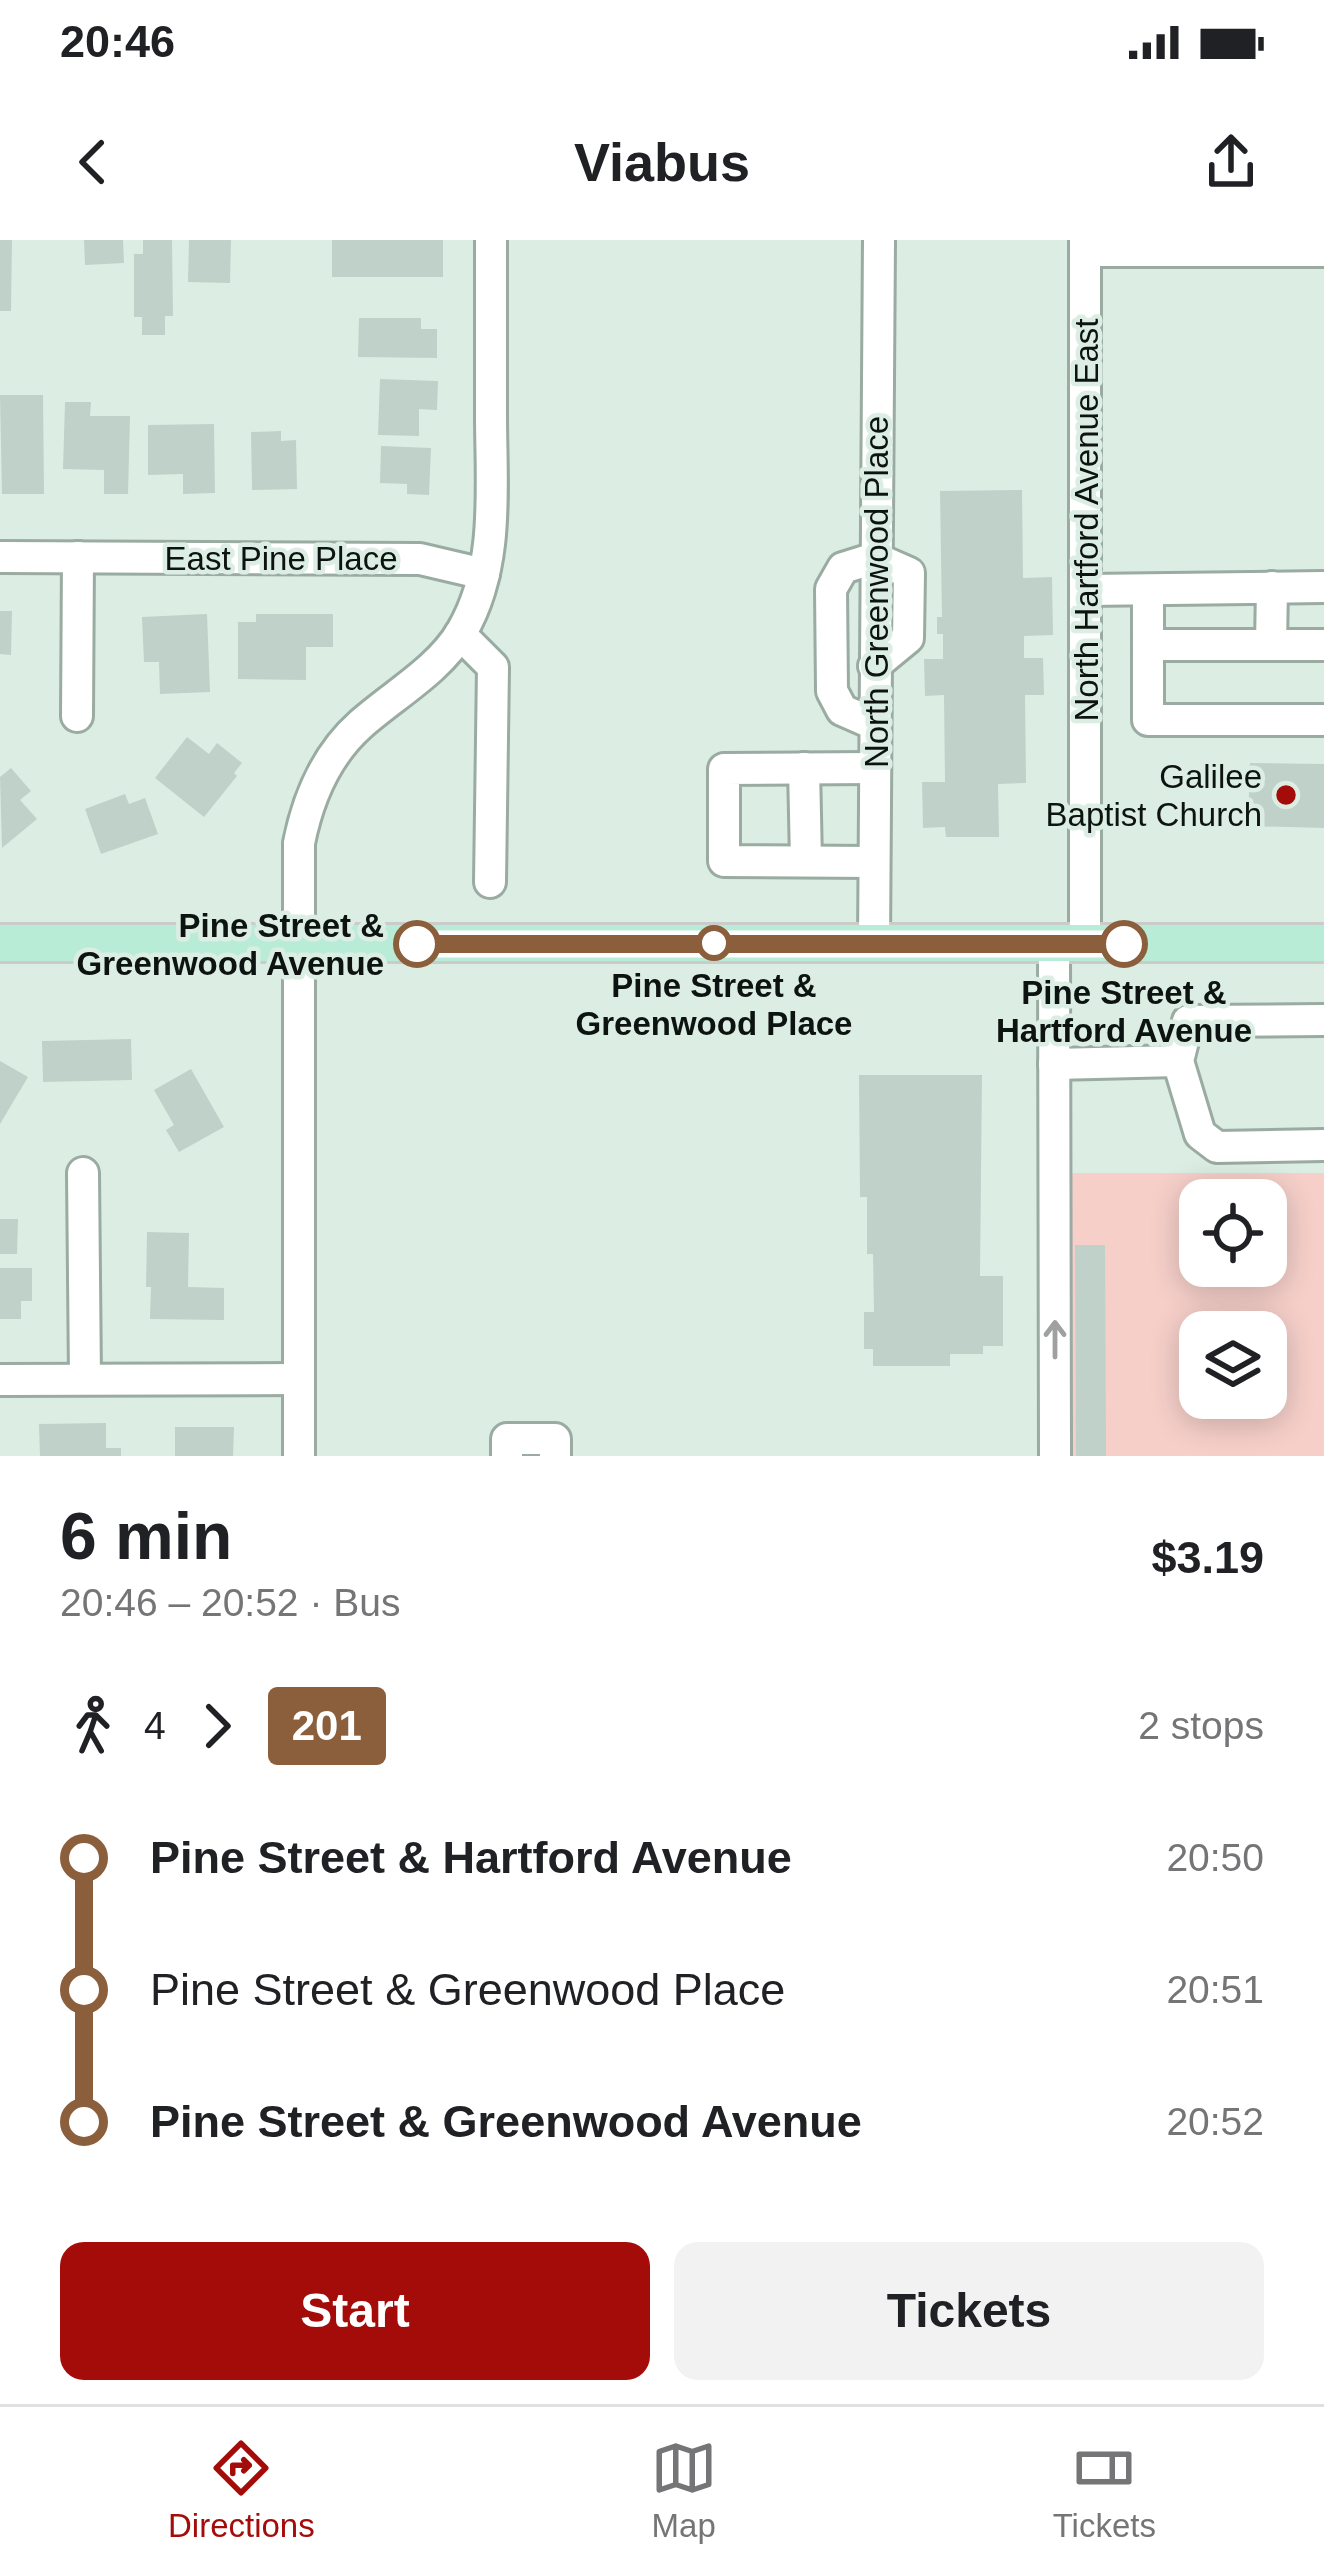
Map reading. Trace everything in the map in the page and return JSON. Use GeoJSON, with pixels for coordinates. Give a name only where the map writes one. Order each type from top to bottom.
{"type":"FeatureCollection","features":[{"type":"Feature","properties":{"kind":"main road"},"geometry":{"type":"LineString","coordinates":[[0,943],[1324,943]]}},
{"type":"Feature","properties":{"kind":"street"},"geometry":{"type":"LineString","coordinates":[[299,1456],[299,843],[322,773],[359,725],[452,644],[484,574],[491,517],[491,240]]}},
{"type":"Feature","properties":{"kind":"street","name":"North Greenwood Place"},"geometry":{"type":"LineString","coordinates":[[874,944],[879,240]]}},
{"type":"Feature","properties":{"kind":"street"},"geometry":{"type":"LineString","coordinates":[[1085,246],[1320,247]]}},
{"type":"Feature","properties":{"kind":"street","name":"North Hartford Avenue East"},"geometry":{"type":"LineString","coordinates":[[1055,1456],[1054,1064],[1070,943],[1086,590],[1085,246]]}},
{"type":"Feature","properties":{"kind":"street","name":"East Pine Place"},"geometry":{"type":"LineString","coordinates":[[0,557],[420,559],[484,574]]}},
{"type":"Feature","properties":{"kind":"street"},"geometry":{"type":"LineString","coordinates":[[77,716],[78,557]]}},
{"type":"Feature","properties":{"kind":"street"},"geometry":{"type":"LineString","coordinates":[[874,724],[842,710],[832,691],[832,589],[843,568],[875,558]]}},
{"type":"Feature","properties":{"kind":"street"},"geometry":{"type":"LineString","coordinates":[[1086,590],[1324,586]]}},
{"type":"Feature","properties":{"kind":"street"},"geometry":{"type":"LineString","coordinates":[[1271,645],[1272,587]]}},
{"type":"Feature","properties":{"kind":"street"},"geometry":{"type":"LineString","coordinates":[[1148,591],[1148,720],[1324,720]]}},
{"type":"Feature","properties":{"kind":"street"},"geometry":{"type":"LineString","coordinates":[[452,644],[493,668],[490,882]]}},
{"type":"Feature","properties":{"kind":"street"},"geometry":{"type":"LineString","coordinates":[[1148,644],[1324,645]]}},
{"type":"Feature","properties":{"kind":"street"},"geometry":{"type":"LineString","coordinates":[[804,768],[806,861]]}},
{"type":"Feature","properties":{"kind":"street"},"geometry":{"type":"LineString","coordinates":[[874,768],[724,769],[724,861],[874,862]]}},
{"type":"Feature","properties":{"kind":"street"},"geometry":{"type":"LineString","coordinates":[[1324,1020],[1188,1021],[1178,1060],[1200,1134],[1217,1147],[1324,1145]]}},
{"type":"Feature","properties":{"kind":"street"},"geometry":{"type":"LineString","coordinates":[[1054,1064],[1178,1060]]}},
{"type":"Feature","properties":{"kind":"street"},"geometry":{"type":"LineString","coordinates":[[83,1173],[85,1379]]}},
{"type":"Feature","properties":{"kind":"street"},"geometry":{"type":"LineString","coordinates":[[0,1380],[298,1379]]}},
{"type":"Feature","properties":{"kind":"street"},"geometry":{"type":"LineString","coordinates":[[507,1456],[507,1439],[555,1439],[555,1456]]}},
{"type":"Feature","properties":{"kind":"shaded area"},"geometry":{"type":"Polygon","coordinates":[[[1069,1173],[1324,1173],[1324,1456],[1071,1456],[1069,1173]]]}},
{"type":"Feature","properties":{"kind":"building"},"geometry":{"type":"Polygon","coordinates":[[[0,240],[12,240],[11,311],[0,311],[0,240]]]}},
{"type":"Feature","properties":{"kind":"building"},"geometry":{"type":"Polygon","coordinates":[[[84,240],[123,240],[124,263],[85,265],[84,240]]]}},
{"type":"Feature","properties":{"kind":"building"},"geometry":{"type":"Polygon","coordinates":[[[143,240],[172,240],[173,316],[165,316],[165,335],[142,335],[142,317],[134,317],[134,254],[143,254],[143,240]]]}},
{"type":"Feature","properties":{"kind":"building"},"geometry":{"type":"Polygon","coordinates":[[[189,240],[231,240],[230,283],[188,282],[189,240]]]}},
{"type":"Feature","properties":{"kind":"building"},"geometry":{"type":"Polygon","coordinates":[[[332,240],[443,240],[443,277],[332,277],[332,240]]]}},
{"type":"Feature","properties":{"kind":"building"},"geometry":{"type":"Polygon","coordinates":[[[359,318],[421,318],[421,329],[437,329],[437,358],[358,357],[359,318]]]}},
{"type":"Feature","properties":{"kind":"building"},"geometry":{"type":"Polygon","coordinates":[[[380,379],[438,381],[437,410],[419,409],[419,436],[378,435],[380,379]]]}},
{"type":"Feature","properties":{"kind":"building"},"geometry":{"type":"Polygon","coordinates":[[[0,395],[43,395],[44,494],[2,494],[0,395]]]}},
{"type":"Feature","properties":{"kind":"building"},"geometry":{"type":"Polygon","coordinates":[[[65,402],[91,402],[90,416],[130,416],[128,494],[104,494],[104,470],[63,469],[65,402]]]}},
{"type":"Feature","properties":{"kind":"building"},"geometry":{"type":"Polygon","coordinates":[[[214,424],[215,493],[183,494],[183,474],[148,475],[148,425],[214,424]]]}},
{"type":"Feature","properties":{"kind":"building"},"geometry":{"type":"Polygon","coordinates":[[[281,431],[281,441],[296,440],[297,489],[252,490],[251,432],[281,431]]]}},
{"type":"Feature","properties":{"kind":"building"},"geometry":{"type":"Polygon","coordinates":[[[381,446],[431,448],[429,495],[407,494],[407,484],[380,483],[381,446]]]}},
{"type":"Feature","properties":{"kind":"building"},"geometry":{"type":"Polygon","coordinates":[[[1022,490],[1023,578],[1052,577],[1053,635],[1024,636],[1024,658],[1043,658],[1044,695],[1025,695],[1026,783],[998,784],[999,837],[946,837],[945,827],[923,828],[922,782],[945,782],[944,695],[925,696],[924,659],[943,659],[943,634],[937,634],[937,617],[942,617],[940,491],[1022,490]]]}},
{"type":"Feature","properties":{"kind":"building"},"geometry":{"type":"Polygon","coordinates":[[[0,611],[12,611],[11,655],[0,654],[0,611]]]}},
{"type":"Feature","properties":{"kind":"building"},"geometry":{"type":"Polygon","coordinates":[[[207,614],[210,692],[160,694],[159,662],[144,662],[142,617],[207,614]]]}},
{"type":"Feature","properties":{"kind":"building"},"geometry":{"type":"Polygon","coordinates":[[[256,614],[333,614],[333,647],[306,647],[306,680],[238,679],[238,622],[256,622],[256,614]]]}},
{"type":"Feature","properties":{"kind":"building"},"geometry":{"type":"Polygon","coordinates":[[[187,737],[209,754],[217,743],[242,763],[204,817],[155,778],[187,737]]]}},
{"type":"Feature","properties":{"kind":"building","name":"Galilee Baptist Church"},"geometry":{"type":"Polygon","coordinates":[[[1250,763],[1324,764],[1324,828],[1248,826],[1250,763]]]}},
{"type":"Feature","properties":{"kind":"building"},"geometry":{"type":"Polygon","coordinates":[[[11,768],[31,791],[20,800],[37,819],[2,848],[0,777],[11,768]]]}},
{"type":"Feature","properties":{"kind":"building"},"geometry":{"type":"Polygon","coordinates":[[[125,794],[129,804],[145,798],[158,834],[101,854],[85,809],[125,794]]]}},
{"type":"Feature","properties":{"kind":"building"},"geometry":{"type":"Polygon","coordinates":[[[131,1039],[132,1080],[43,1082],[42,1041],[131,1039]]]}},
{"type":"Feature","properties":{"kind":"building"},"geometry":{"type":"Polygon","coordinates":[[[0,1061],[28,1077],[0,1124],[0,1061]]]}},
{"type":"Feature","properties":{"kind":"building"},"geometry":{"type":"Polygon","coordinates":[[[191,1069],[224,1127],[179,1152],[166,1130],[174,1125],[154,1090],[191,1069]]]}},
{"type":"Feature","properties":{"kind":"building"},"geometry":{"type":"Polygon","coordinates":[[[859,1075],[982,1075],[980,1276],[1003,1276],[1003,1346],[983,1346],[983,1354],[950,1354],[950,1366],[873,1366],[873,1349],[864,1349],[864,1312],[874,1312],[873,1254],[867,1254],[867,1197],[860,1197],[859,1075]]]}},
{"type":"Feature","properties":{"kind":"building"},"geometry":{"type":"Polygon","coordinates":[[[0,1219],[18,1219],[17,1254],[0,1254],[0,1219]]]}},
{"type":"Feature","properties":{"kind":"building"},"geometry":{"type":"Polygon","coordinates":[[[147,1232],[189,1233],[188,1287],[224,1288],[224,1320],[150,1319],[147,1232]]]}},
{"type":"Feature","properties":{"kind":"building"},"geometry":{"type":"Polygon","coordinates":[[[1075,1245],[1105,1245],[1106,1456],[1076,1456],[1075,1245]]]}},
{"type":"Feature","properties":{"kind":"building"},"geometry":{"type":"Polygon","coordinates":[[[0,1268],[32,1268],[32,1301],[21,1301],[21,1319],[0,1319],[0,1268]]]}},
{"type":"Feature","properties":{"kind":"building"},"geometry":{"type":"Polygon","coordinates":[[[106,1423],[106,1448],[121,1448],[121,1456],[40,1456],[39,1424],[106,1423]]]}},
{"type":"Feature","properties":{"kind":"building"},"geometry":{"type":"Polygon","coordinates":[[[175,1427],[234,1427],[233,1456],[175,1456],[175,1427]]]}},
{"type":"Feature","properties":{"kind":"bus line","name":"201"},"geometry":{"type":"LineString","coordinates":[[417,944],[1124,944]]}},
{"type":"Feature","properties":{"kind":"place","name":"Galilee Baptist Church"},"geometry":{"type":"Point","coordinates":[1286,795]}},
{"type":"Feature","properties":{"kind":"place","name":"Pine Street & Greenwood Place"},"geometry":{"type":"Point","coordinates":[714,943]}},
{"type":"Feature","properties":{"kind":"place","name":"Pine Street & Greenwood Avenue"},"geometry":{"type":"Point","coordinates":[417,944]}},
{"type":"Feature","properties":{"kind":"place","name":"Pine Street & Hartford Avenue"},"geometry":{"type":"Point","coordinates":[1124,944]}}]}
